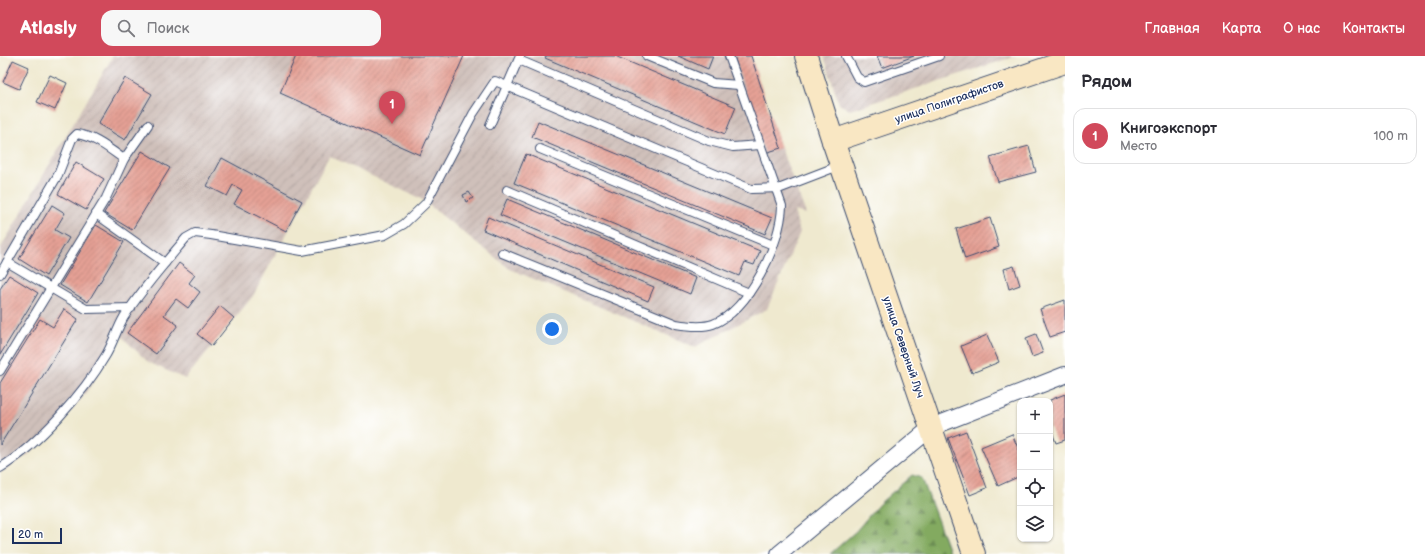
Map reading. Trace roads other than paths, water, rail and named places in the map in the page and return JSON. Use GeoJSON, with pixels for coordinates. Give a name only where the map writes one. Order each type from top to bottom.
{"type":"FeatureCollection","features":[{"type":"Feature","properties":{"kind":"street","name":"улица Северный Луч"},"geometry":{"type":"LineString","coordinates":[[806,56],[841,165],[932,427],[974,554]]}},
{"type":"Feature","properties":{"kind":"street","name":"улица Полиграфистов"},"geometry":{"type":"LineString","coordinates":[[833,141],[1065,62]]}},
{"type":"Feature","properties":{"kind":"street"},"geometry":{"type":"LineString","coordinates":[[779,554],[932,427],[1065,375]]}},
{"type":"Feature","properties":{"kind":"lane"},"geometry":{"type":"LineString","coordinates":[[647,56],[713,83],[739,85]]}},
{"type":"Feature","properties":{"kind":"lane"},"geometry":{"type":"LineString","coordinates":[[502,253],[676,324],[695,326],[712,325],[726,318],[749,293],[758,279],[773,246],[782,219],[782,206],[729,56]]}},
{"type":"Feature","properties":{"kind":"lane"},"geometry":{"type":"LineString","coordinates":[[846,56],[857,77],[864,82],[939,56]]}},
{"type":"Feature","properties":{"kind":"lane"},"geometry":{"type":"LineString","coordinates":[[490,125],[520,58],[708,141],[733,146],[760,145]]}},
{"type":"Feature","properties":{"kind":"lane"},"geometry":{"type":"LineString","coordinates":[[0,468],[31,444],[71,402],[90,379],[106,355],[116,332],[131,308],[186,238],[195,233],[302,251],[385,235],[404,224],[426,203],[473,114],[495,81],[738,185],[751,189],[776,188],[841,165]]}},
{"type":"Feature","properties":{"kind":"lane"},"geometry":{"type":"LineString","coordinates":[[0,371],[96,214],[124,159],[148,125]]}},
{"type":"Feature","properties":{"kind":"lane"},"geometry":{"type":"LineString","coordinates":[[0,274],[58,175],[72,138],[77,134],[97,140],[124,159]]}},
{"type":"Feature","properties":{"kind":"lane"},"geometry":{"type":"LineString","coordinates":[[540,149],[773,246]]}},
{"type":"Feature","properties":{"kind":"lane"},"geometry":{"type":"LineString","coordinates":[[507,190],[749,293]]}},
{"type":"Feature","properties":{"kind":"lane"},"geometry":{"type":"LineString","coordinates":[[96,214],[165,263]]}},
{"type":"Feature","properties":{"kind":"lane"},"geometry":{"type":"LineString","coordinates":[[7,262],[86,309],[131,308]]}},
{"type":"Feature","properties":{"kind":"place","name":"Книгоэкспорт"},"geometry":{"type":"Point","coordinates":[392,124]}}]}
